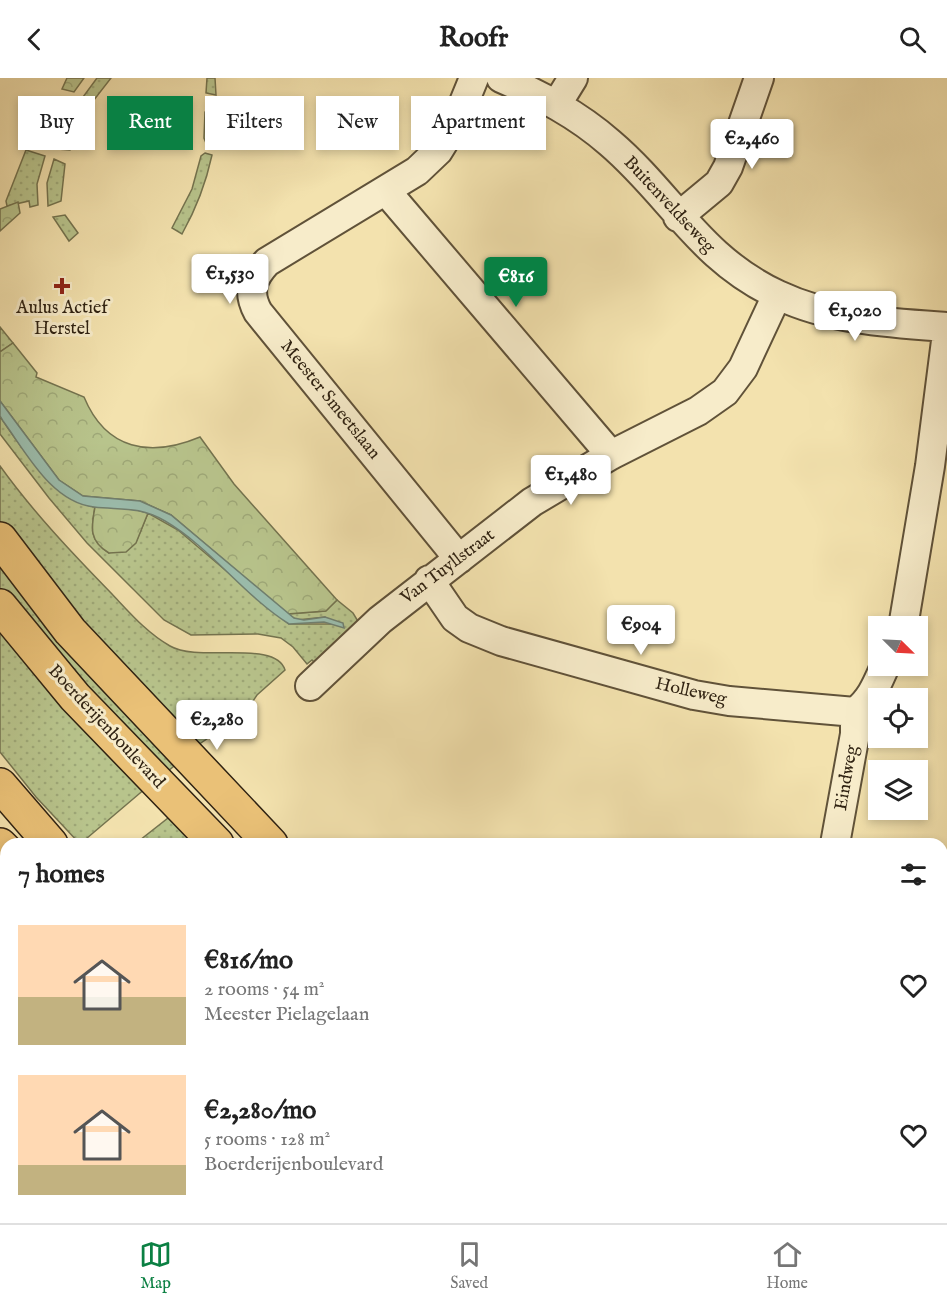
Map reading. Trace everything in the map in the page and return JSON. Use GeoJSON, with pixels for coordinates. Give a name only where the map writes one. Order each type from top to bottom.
{"type":"FeatureCollection","features":[{"type":"Feature","properties":{"kind":"main road"},"geometry":{"type":"LineString","coordinates":[[0,539],[70,631],[265,838]]}},
{"type":"Feature","properties":{"kind":"main road","name":"Boerderijenboulevard"},"geometry":{"type":"LineString","coordinates":[[0,606],[75,697],[211,838]]}},
{"type":"Feature","properties":{"kind":"main road"},"geometry":{"type":"LineString","coordinates":[[0,785],[46,838]]}},
{"type":"Feature","properties":{"kind":"street","name":"Meester Smeetslaan"},"geometry":{"type":"LineString","coordinates":[[459,559],[258,312],[252,298],[252,281],[267,262],[417,171],[438,151],[456,122],[474,78]]}},
{"type":"Feature","properties":{"kind":"street","name":"Buitenveldseweg"},"geometry":{"type":"LineString","coordinates":[[501,78],[556,104],[611,143],[650,182],[678,217],[719,258],[777,295]]}},
{"type":"Feature","properties":{"kind":"street"},"geometry":{"type":"LineString","coordinates":[[556,104],[573,78]]}},
{"type":"Feature","properties":{"kind":"street"},"geometry":{"type":"LineString","coordinates":[[678,217],[719,183],[728,167],[759,78]]}},
{"type":"Feature","properties":{"kind":"street"},"geometry":{"type":"LineString","coordinates":[[386,191],[610,455]]}},
{"type":"Feature","properties":{"kind":"street"},"geometry":{"type":"LineString","coordinates":[[777,295],[845,317],[947,327]]}},
{"type":"Feature","properties":{"kind":"street","name":"Van Tuyllstraat"},"geometry":{"type":"LineString","coordinates":[[310,686],[345,649],[429,580],[532,502],[610,455],[698,411],[725,392],[743,368],[777,295]]}},
{"type":"Feature","properties":{"kind":"street"},"geometry":{"type":"LineString","coordinates":[[905,616],[930,466],[947,333]]}},
{"type":"Feature","properties":{"kind":"street","name":"Holleweg"},"geometry":{"type":"LineString","coordinates":[[429,580],[454,618],[469,628],[501,641],[694,695],[729,701],[855,712]]}},
{"type":"Feature","properties":{"kind":"street"},"geometry":{"type":"LineString","coordinates":[[855,712],[870,698],[880,676]]}},
{"type":"Feature","properties":{"kind":"street","name":"Eindweg"},"geometry":{"type":"LineString","coordinates":[[836,838],[855,734],[855,712]]}},
{"type":"Feature","properties":{"kind":"green space"},"geometry":{"type":"Polygon","coordinates":[[[67,78],[84,78],[74,92],[62,89],[67,78]]]}},
{"type":"Feature","properties":{"kind":"green space"},"geometry":{"type":"Polygon","coordinates":[[[97,78],[111,78],[95,99],[95,96],[84,96],[97,78]]]}},
{"type":"Feature","properties":{"kind":"green space"},"geometry":{"type":"Polygon","coordinates":[[[207,78],[215,78],[216,95],[206,93],[207,78]]]}},
{"type":"Feature","properties":{"kind":"green space"},"geometry":{"type":"Polygon","coordinates":[[[26,150],[45,156],[37,184],[38,205],[30,207],[29,201],[7,206],[6,201],[26,150]]]}},
{"type":"Feature","properties":{"kind":"green space"},"geometry":{"type":"Polygon","coordinates":[[[205,153],[212,155],[207,176],[182,234],[172,228],[192,189],[201,156],[205,153]]]}},
{"type":"Feature","properties":{"kind":"green space"},"geometry":{"type":"Polygon","coordinates":[[[54,159],[65,164],[61,201],[48,206],[47,183],[54,159]]]}},
{"type":"Feature","properties":{"kind":"green space"},"geometry":{"type":"Polygon","coordinates":[[[18,202],[20,213],[0,231],[0,209],[18,202]]]}},
{"type":"Feature","properties":{"kind":"green space"},"geometry":{"type":"Polygon","coordinates":[[[65,215],[78,233],[69,241],[53,217],[65,215]]]}},
{"type":"Feature","properties":{"kind":"green space"},"geometry":{"type":"Polygon","coordinates":[[[0,327],[13,343],[0,352],[0,327]]]}},
{"type":"Feature","properties":{"kind":"green space"},"geometry":{"type":"Polygon","coordinates":[[[13,343],[37,373],[36,377],[84,397],[93,415],[104,429],[117,438],[132,445],[147,448],[164,447],[200,437],[234,484],[337,600],[326,611],[287,614],[171,515],[140,501],[83,496],[59,480],[0,401],[0,352],[13,343]]]}},
{"type":"Feature","properties":{"kind":"green space"},"geometry":{"type":"Polygon","coordinates":[[[0,416],[29,457],[54,483],[67,494],[95,507],[93,533],[98,544],[109,553],[136,542],[148,513],[178,530],[289,624],[330,624],[325,617],[297,620],[287,614],[325,611],[337,600],[353,613],[359,623],[317,665],[312,660],[307,664],[293,647],[281,638],[258,634],[191,635],[164,620],[87,543],[49,498],[0,434],[0,416]]]}},
{"type":"Feature","properties":{"kind":"green space"},"geometry":{"type":"Polygon","coordinates":[[[0,466],[68,548],[139,622],[162,641],[183,651],[252,653],[267,656],[279,661],[285,670],[257,695],[245,713],[189,751],[0,528],[0,466]]]}},
{"type":"Feature","properties":{"kind":"green space"},"geometry":{"type":"Polygon","coordinates":[[[95,507],[125,507],[148,513],[136,543],[126,552],[109,553],[98,544],[92,528],[95,507]]]}},
{"type":"Feature","properties":{"kind":"green space"},"geometry":{"type":"Polygon","coordinates":[[[0,548],[180,761],[161,777],[0,596],[0,548]]]}},
{"type":"Feature","properties":{"kind":"green space"},"geometry":{"type":"Polygon","coordinates":[[[0,614],[146,788],[87,838],[74,838],[36,797],[0,752],[0,614]]]}},
{"type":"Feature","properties":{"kind":"green space"},"geometry":{"type":"Polygon","coordinates":[[[177,811],[204,838],[143,838],[177,811]]]}},
{"type":"Feature","properties":{"kind":"shaded area"},"geometry":{"type":"Polygon","coordinates":[[[0,401],[59,480],[83,496],[140,501],[171,515],[294,618],[304,620],[325,617],[343,623],[344,628],[324,622],[289,624],[257,599],[197,544],[156,516],[130,509],[94,507],[65,496],[41,474],[3,421],[0,416],[0,401]]]}},
{"type":"Feature","properties":{"kind":"place","name":"Aulus Actief Herstel"},"geometry":{"type":"Point","coordinates":[62,286]}}]}
